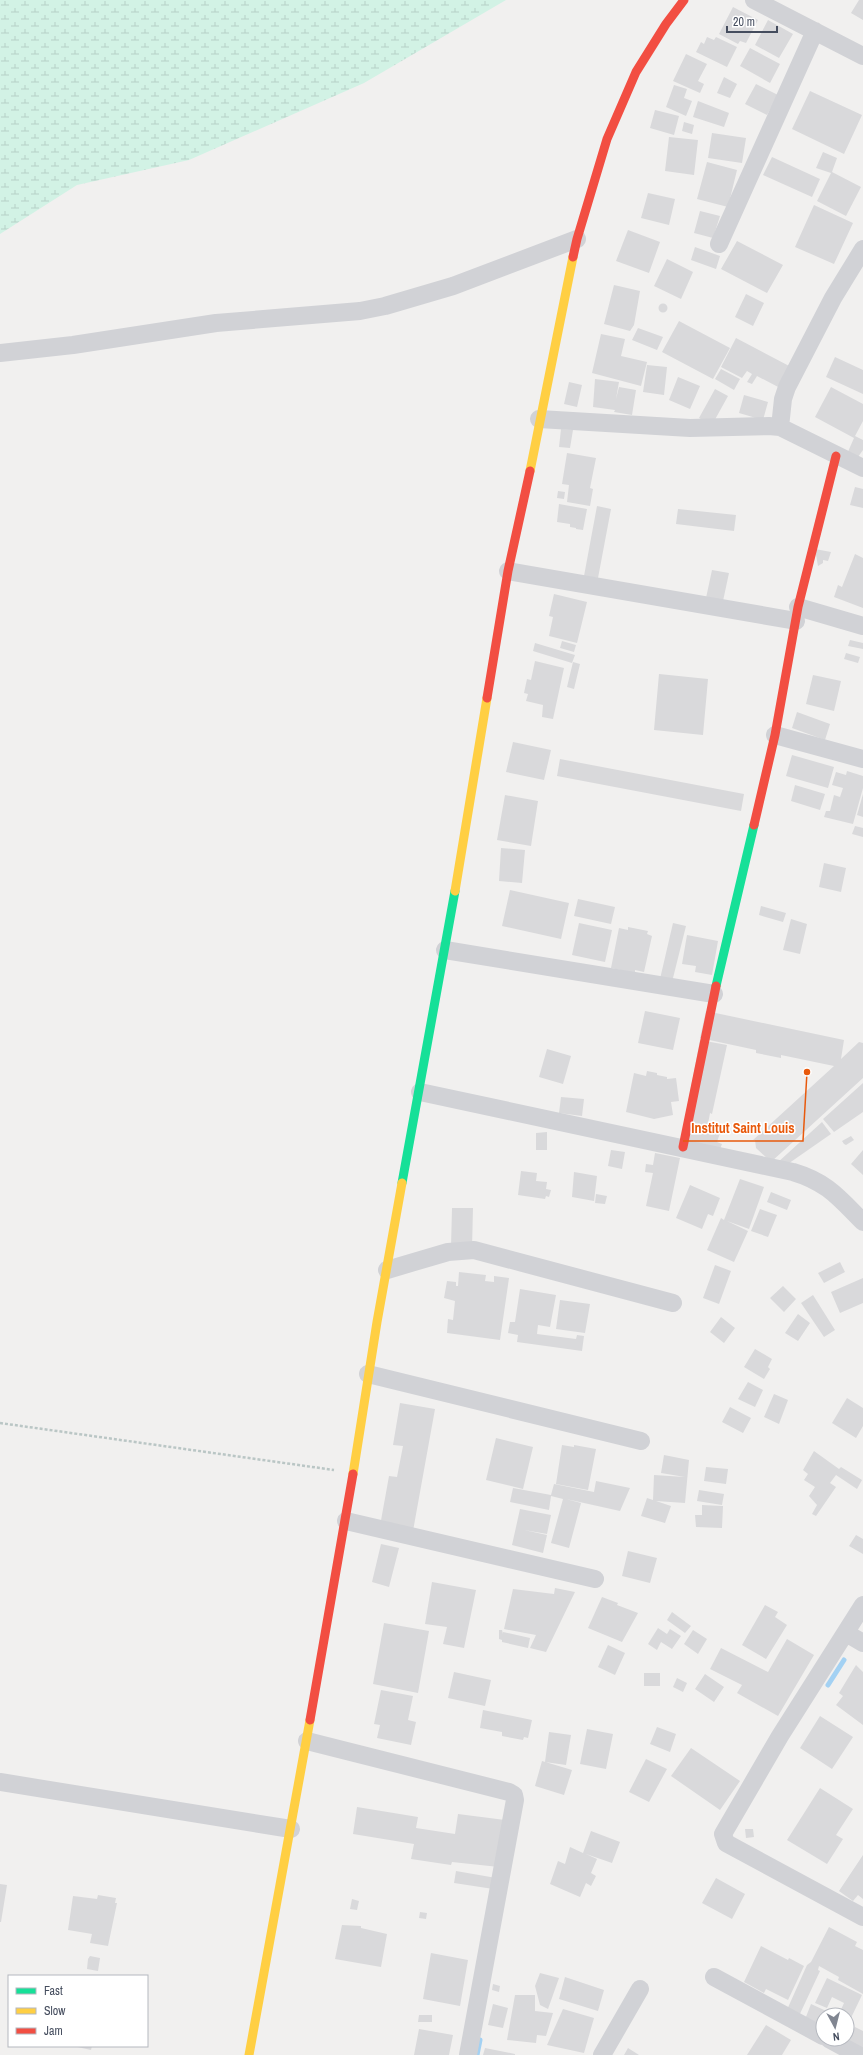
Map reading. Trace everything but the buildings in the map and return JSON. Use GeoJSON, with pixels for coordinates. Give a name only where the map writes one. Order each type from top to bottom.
{"type":"FeatureCollection","features":[{"type":"Feature","properties":{"kind":"main road"},"geometry":{"type":"LineString","coordinates":[[249,2055],[346,1521],[368,1374],[445,950],[508,571],[539,419],[555,352],[577,239],[607,139],[636,72],[666,24],[684,0]]}},
{"type":"Feature","properties":{"kind":"main road"},"geometry":{"type":"LineString","coordinates":[[683,1147],[714,994],[775,735],[797,614],[836,456]]}},
{"type":"Feature","properties":{"kind":"street"},"geometry":{"type":"LineString","coordinates":[[754,0],[863,56]]}},
{"type":"Feature","properties":{"kind":"street"},"geometry":{"type":"LineString","coordinates":[[719,244],[815,31]]}},
{"type":"Feature","properties":{"kind":"street"},"geometry":{"type":"LineString","coordinates":[[0,353],[73,345],[216,323],[360,310],[385,306],[460,283],[577,239]]}},
{"type":"Feature","properties":{"kind":"street"},"geometry":{"type":"LineString","coordinates":[[780,427],[783,399],[787,387],[834,298],[863,248]]}},
{"type":"Feature","properties":{"kind":"street"},"geometry":{"type":"LineString","coordinates":[[539,419],[690,428],[780,427],[863,468]]}},
{"type":"Feature","properties":{"kind":"street"},"geometry":{"type":"LineString","coordinates":[[508,571],[797,614],[863,626]]}},
{"type":"Feature","properties":{"kind":"street"},"geometry":{"type":"LineString","coordinates":[[775,735],[863,759]]}},
{"type":"Feature","properties":{"kind":"street"},"geometry":{"type":"LineString","coordinates":[[445,950],[714,994]]}},
{"type":"Feature","properties":{"kind":"street"},"geometry":{"type":"LineString","coordinates":[[420,1092],[683,1147],[809,1177],[825,1185],[863,1222]]}},
{"type":"Feature","properties":{"kind":"street"},"geometry":{"type":"LineString","coordinates":[[387,1270],[448,1252],[474,1250],[673,1302]]}},
{"type":"Feature","properties":{"kind":"street"},"geometry":{"type":"LineString","coordinates":[[368,1374],[641,1441]]}},
{"type":"Feature","properties":{"kind":"street"},"geometry":{"type":"LineString","coordinates":[[346,1521],[596,1579]]}},
{"type":"Feature","properties":{"kind":"street"},"geometry":{"type":"LineString","coordinates":[[863,1605],[780,1736],[723,1834],[726,1842],[863,1917]]}},
{"type":"Feature","properties":{"kind":"street"},"geometry":{"type":"LineString","coordinates":[[846,1633],[863,1643]]}},
{"type":"Feature","properties":{"kind":"street"},"geometry":{"type":"LineString","coordinates":[[307,1741],[509,1792],[514,1795],[515,1800],[468,2055]]}},
{"type":"Feature","properties":{"kind":"street"},"geometry":{"type":"LineString","coordinates":[[0,1782],[291,1829]]}},
{"type":"Feature","properties":{"kind":"street"},"geometry":{"type":"LineString","coordinates":[[714,1977],[815,2032]]}},
{"type":"Feature","properties":{"kind":"street"},"geometry":{"type":"LineString","coordinates":[[602,2055],[640,1989]]}},
{"type":"Feature","properties":{"kind":"street"},"geometry":{"type":"LineString","coordinates":[[844,2047],[858,2055]]}},
{"type":"Feature","properties":{"kind":"path"},"geometry":{"type":"LineString","coordinates":[[0,1423],[354,1473]]}},
{"type":"Feature","properties":{"kind":"green space"},"geometry":{"type":"Polygon","coordinates":[[[0,0],[506,0],[364,83],[189,160],[77,185],[0,234],[0,0]]]}},
{"type":"Feature","properties":{"kind":"waterway"},"geometry":{"type":"LineString","coordinates":[[828,1685],[844,1660]]}},
{"type":"Feature","properties":{"kind":"waterway"},"geometry":{"type":"LineString","coordinates":[[477,2055],[480,2040]]}},
{"type":"Feature","properties":{"kind":"traffic: fast"},"geometry":{"type":"LineString","coordinates":[[716,986],[754,825]]}},
{"type":"Feature","properties":{"kind":"traffic: fast"},"geometry":{"type":"LineString","coordinates":[[402,1183],[455,891]]}},
{"type":"Feature","properties":{"kind":"traffic: slow"},"geometry":{"type":"LineString","coordinates":[[530,471],[573,257]]}},
{"type":"Feature","properties":{"kind":"traffic: slow"},"geometry":{"type":"LineString","coordinates":[[455,891],[487,698]]}},
{"type":"Feature","properties":{"kind":"traffic: slow"},"geometry":{"type":"LineString","coordinates":[[353,1474],[377,1322],[402,1183]]}},
{"type":"Feature","properties":{"kind":"traffic: slow"},"geometry":{"type":"LineString","coordinates":[[249,2055],[310,1720]]}},
{"type":"Feature","properties":{"kind":"traffic: jam"},"geometry":{"type":"LineString","coordinates":[[573,257],[607,139],[636,72],[666,24],[684,0]]}},
{"type":"Feature","properties":{"kind":"traffic: jam"},"geometry":{"type":"LineString","coordinates":[[754,825],[775,735],[798,607],[836,456]]}},
{"type":"Feature","properties":{"kind":"traffic: jam"},"geometry":{"type":"LineString","coordinates":[[487,698],[508,571],[530,471]]}},
{"type":"Feature","properties":{"kind":"traffic: jam"},"geometry":{"type":"LineString","coordinates":[[683,1147],[716,986]]}},
{"type":"Feature","properties":{"kind":"traffic: jam"},"geometry":{"type":"LineString","coordinates":[[310,1720],[353,1474]]}},
{"type":"Feature","properties":{"kind":"place","name":"Institut Saint Louis"},"geometry":{"type":"Point","coordinates":[807,1072]}}]}
